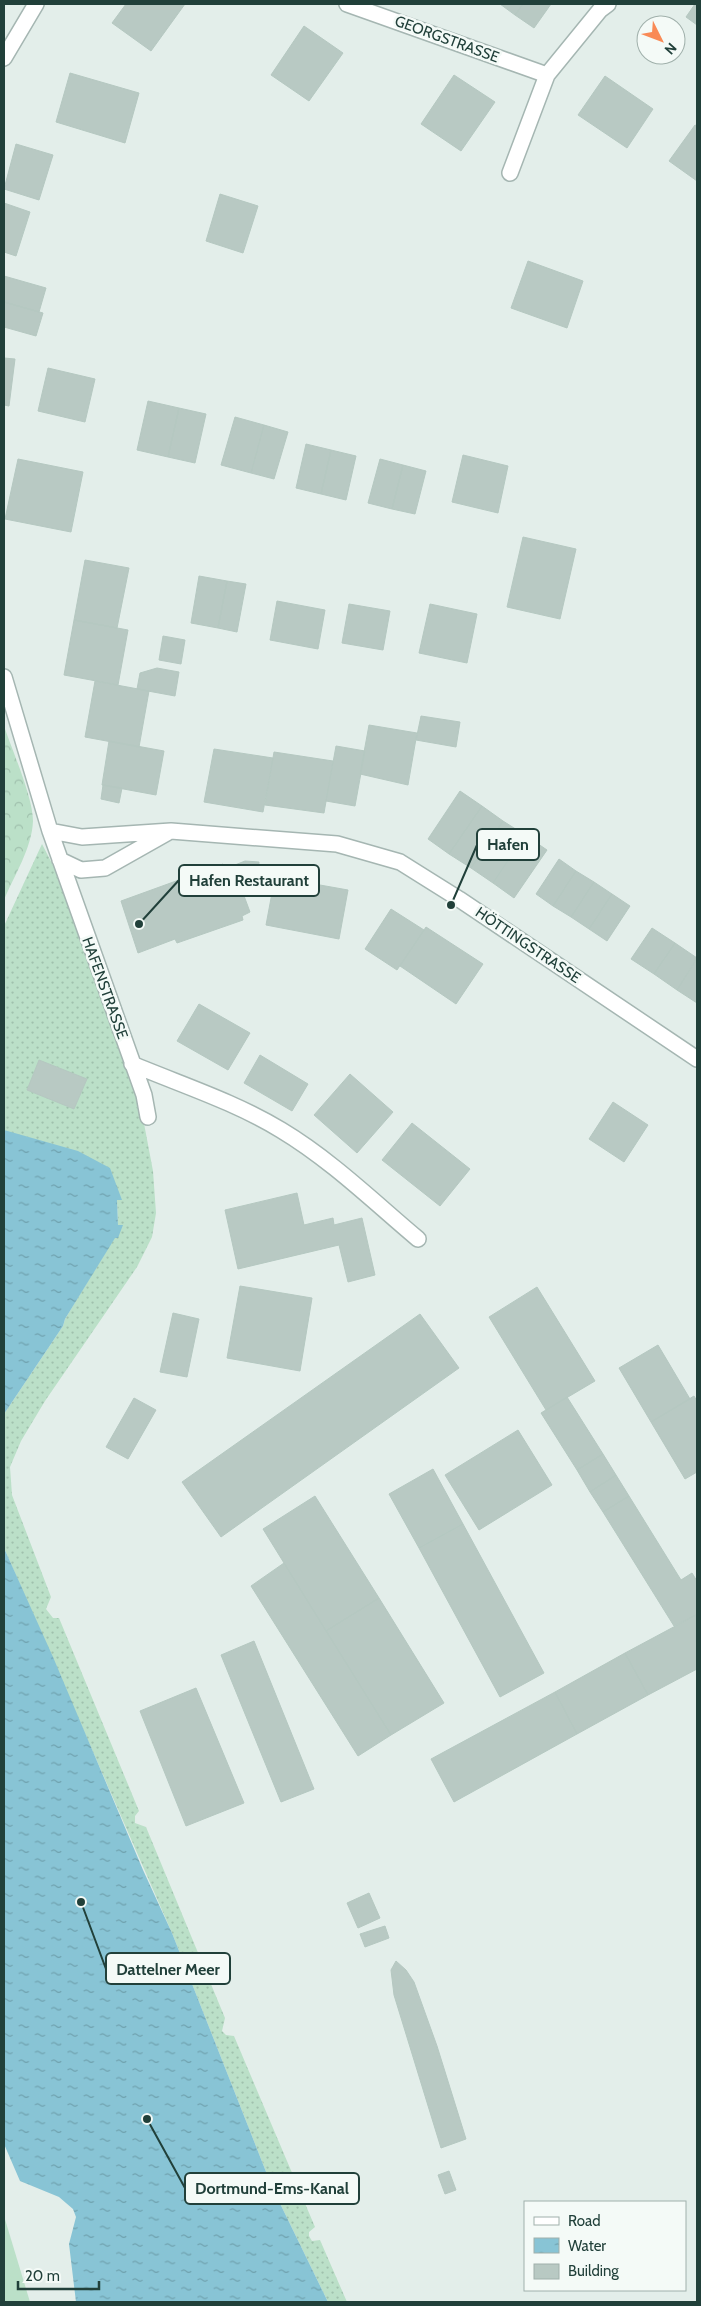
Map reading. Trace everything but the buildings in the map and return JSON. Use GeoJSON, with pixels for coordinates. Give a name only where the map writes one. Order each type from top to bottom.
{"type":"FeatureCollection","features":[{"type":"Feature","properties":{"kind":"street"},"geometry":{"type":"LineString","coordinates":[[4,58],[36,4]]}},
{"type":"Feature","properties":{"kind":"street","name":"GEORGSTRASSE"},"geometry":{"type":"LineString","coordinates":[[347,4],[546,75]]}},
{"type":"Feature","properties":{"kind":"street"},"geometry":{"type":"LineString","coordinates":[[510,173],[546,75],[600,10],[608,4]]}},
{"type":"Feature","properties":{"kind":"street"},"geometry":{"type":"LineString","coordinates":[[4,677],[60,860],[82,870],[105,868],[171,831]]}},
{"type":"Feature","properties":{"kind":"street","name":"HÖTTINGSTRASSE"},"geometry":{"type":"LineString","coordinates":[[50,830],[82,837],[171,831],[337,844],[400,862],[459,899],[697,1058]]}},
{"type":"Feature","properties":{"kind":"street","name":"HAFENSTRASSE"},"geometry":{"type":"LineString","coordinates":[[60,860],[144,1095],[148,1117]]}},
{"type":"Feature","properties":{"kind":"street"},"geometry":{"type":"LineString","coordinates":[[132,1064],[246,1112],[280,1129],[313,1150],[418,1239]]}},
{"type":"Feature","properties":{"kind":"green space"},"geometry":{"type":"Polygon","coordinates":[[[4,726],[30,799],[33,821],[26,852],[4,900],[4,726]]]}},
{"type":"Feature","properties":{"kind":"green space"},"geometry":{"type":"Polygon","coordinates":[[[42,844],[59,877],[139,1097],[153,1171],[156,1213],[152,1237],[137,1267],[45,1401],[21,1441],[10,1467],[12,1495],[51,1597],[46,1609],[53,1618],[59,1618],[139,1811],[135,1816],[135,1823],[146,1827],[225,2018],[222,2031],[226,2035],[234,2036],[315,2227],[309,2232],[309,2236],[312,2241],[320,2240],[347,2302],[328,2302],[272,2187],[172,1933],[4,1548],[4,1414],[63,1326],[65,1319],[122,1225],[118,1225],[117,1200],[121,1200],[4,1130],[4,926],[42,844]]]}},
{"type":"Feature","properties":{"kind":"green space"},"geometry":{"type":"Polygon","coordinates":[[[4,2216],[30,2302],[4,2302],[4,2216]]]}},
{"type":"Feature","properties":{"kind":"water"},"geometry":{"type":"Polygon","coordinates":[[[4,1130],[78,1151],[110,1168],[122,1200],[117,1200],[118,1225],[123,1225],[118,1238],[115,1238],[65,1319],[63,1326],[4,1414],[4,1130]]]}},
{"type":"Feature","properties":{"kind":"water"},"geometry":{"type":"Polygon","coordinates":[[[4,1548],[172,1933],[272,2187],[328,2302],[76,2302],[69,2244],[76,2217],[73,2209],[59,2197],[20,2181],[4,2144],[4,1548]]]}},
{"type":"Feature","properties":{"kind":"place","name":"Hafen"},"geometry":{"type":"Point","coordinates":[451,905]}},
{"type":"Feature","properties":{"kind":"place","name":"Hafen Restaurant"},"geometry":{"type":"Point","coordinates":[139,924]}},
{"type":"Feature","properties":{"kind":"place","name":"Dattelner Meer"},"geometry":{"type":"Point","coordinates":[81,1902]}},
{"type":"Feature","properties":{"kind":"place","name":"Dortmund-Ems-Kanal"},"geometry":{"type":"Point","coordinates":[147,2119]}}]}
